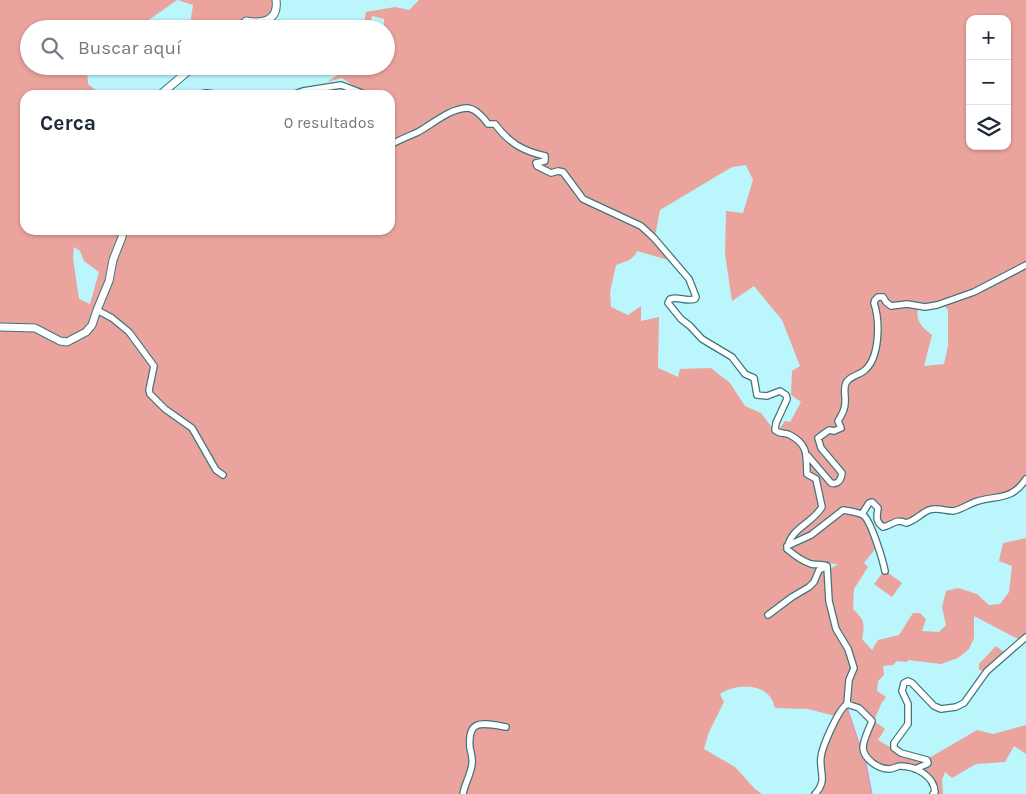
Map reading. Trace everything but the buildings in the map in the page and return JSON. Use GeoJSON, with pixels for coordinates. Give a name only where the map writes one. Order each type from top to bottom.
{"type":"FeatureCollection","features":[{"type":"Feature","properties":{"kind":"street"},"geometry":{"type":"LineString","coordinates":[[267,20],[277,6],[276,0]]}},
{"type":"Feature","properties":{"kind":"street"},"geometry":{"type":"LineString","coordinates":[[166,90],[183,75]]}},
{"type":"Feature","properties":{"kind":"street"},"geometry":{"type":"LineString","coordinates":[[309,90],[341,85],[354,90]]}},
{"type":"Feature","properties":{"kind":"street"},"geometry":{"type":"LineString","coordinates":[[395,143],[452,112],[467,108],[471,109],[482,116],[488,124],[495,124],[519,148],[545,156],[545,161],[536,163],[536,166],[551,173],[563,172],[583,199],[641,226],[684,273],[695,292],[695,299],[686,300],[678,297],[670,299],[668,303],[672,310],[702,339],[732,357],[745,374],[754,378],[757,395],[767,396],[780,391],[786,395],[787,399],[776,422],[775,430],[780,434],[788,434],[801,442],[808,456],[831,483],[837,483],[842,473],[821,448],[818,438],[829,430],[834,431],[841,428],[838,421],[845,404],[846,383],[849,379],[865,370],[873,360],[878,330],[874,303],[878,296],[883,297],[891,306],[907,304],[918,307],[931,306],[974,292],[1026,265]]}},
{"type":"Feature","properties":{"kind":"street"},"geometry":{"type":"LineString","coordinates":[[0,327],[35,328],[60,341],[67,342],[86,332],[92,326],[110,281],[113,260],[122,235]]}},
{"type":"Feature","properties":{"kind":"street"},"geometry":{"type":"LineString","coordinates":[[97,310],[112,318],[129,332],[154,366],[149,390],[153,398],[192,428],[216,470],[223,475]]}},
{"type":"Feature","properties":{"kind":"street"},"geometry":{"type":"LineString","coordinates":[[808,456],[807,474],[816,479],[822,507],[816,516],[792,535],[787,548],[793,555],[799,558],[813,564],[827,566]]}},
{"type":"Feature","properties":{"kind":"street"},"geometry":{"type":"LineString","coordinates":[[862,514],[869,503],[872,502],[878,508],[876,519],[878,524],[883,527],[895,521],[906,524],[929,510],[941,508],[952,511],[977,501],[1003,498],[1013,494],[1025,483]]}},
{"type":"Feature","properties":{"kind":"street"},"geometry":{"type":"LineString","coordinates":[[788,546],[811,535],[843,510],[862,514],[867,519],[883,559],[884,571]]}},
{"type":"Feature","properties":{"kind":"street"},"geometry":{"type":"LineString","coordinates":[[768,615],[808,587],[814,582],[819,570],[827,566]]}},
{"type":"Feature","properties":{"kind":"street"},"geometry":{"type":"LineString","coordinates":[[815,794],[821,788],[823,778],[821,755],[833,724],[841,709],[847,704],[849,680],[854,668],[848,650],[836,629],[829,601],[827,566]]}},
{"type":"Feature","properties":{"kind":"street"},"geometry":{"type":"LineString","coordinates":[[915,769],[927,764],[928,760],[901,753],[894,748],[894,743],[908,724],[908,704],[902,691],[904,683],[912,682],[934,706],[941,709],[956,707],[964,702],[987,671],[1026,637]]}},
{"type":"Feature","properties":{"kind":"street"},"geometry":{"type":"LineString","coordinates":[[847,704],[859,708],[872,721],[863,747],[866,757],[873,763],[888,769],[900,766],[915,769],[930,777],[934,784],[934,794]]}},
{"type":"Feature","properties":{"kind":"street"},"geometry":{"type":"LineString","coordinates":[[463,794],[473,762],[470,737],[472,728],[484,723],[506,727]]}},
{"type":"Feature","properties":{"kind":"shaded area"},"geometry":{"type":"Polygon","coordinates":[[[0,0],[177,0],[149,20],[20,20],[20,75],[87,75],[88,84],[96,90],[20,90],[20,235],[119,235],[108,280],[90,324],[84,330],[67,339],[0,324],[0,0]],[[74,247],[73,258],[79,299],[90,304],[99,272],[84,261],[80,251],[74,247]]]}},
{"type":"Feature","properties":{"kind":"shaded area"},"geometry":{"type":"Polygon","coordinates":[[[178,0],[273,0],[272,11],[266,17],[257,19],[247,18],[244,20],[191,20],[193,5],[178,0]]]}},
{"type":"Feature","properties":{"kind":"shaded area"},"geometry":{"type":"Polygon","coordinates":[[[419,0],[1026,0],[1026,263],[974,291],[925,306],[891,304],[883,295],[874,298],[876,330],[873,355],[866,366],[848,378],[839,428],[817,437],[840,474],[838,480],[833,482],[809,456],[802,441],[778,431],[785,421],[790,422],[801,402],[791,395],[792,371],[800,366],[782,320],[754,286],[732,301],[725,254],[726,211],[743,213],[753,180],[746,165],[732,167],[660,210],[655,237],[584,198],[565,172],[551,171],[538,164],[546,162],[548,159],[546,155],[528,151],[467,106],[395,141],[395,90],[362,90],[342,78],[327,82],[338,75],[395,75],[395,20],[384,20],[372,16],[371,20],[364,20],[366,12],[395,7],[409,10],[419,0]]]}},
{"type":"Feature","properties":{"kind":"shaded area"},"geometry":{"type":"Polygon","coordinates":[[[467,110],[475,113],[521,151],[544,158],[534,164],[561,174],[582,200],[640,228],[672,261],[637,251],[631,259],[616,265],[610,292],[611,307],[628,315],[641,306],[641,321],[659,317],[658,368],[678,377],[680,369],[711,368],[730,383],[745,406],[761,413],[776,433],[788,435],[800,443],[806,457],[805,466],[815,480],[820,506],[786,545],[792,556],[820,566],[813,581],[793,598],[809,589],[826,568],[828,601],[853,668],[845,703],[835,716],[808,709],[775,708],[767,694],[753,687],[736,688],[720,694],[724,702],[709,732],[704,749],[735,767],[762,794],[465,794],[472,771],[471,738],[474,729],[484,724],[509,729],[509,726],[484,722],[470,728],[471,762],[461,794],[0,794],[0,330],[34,331],[53,341],[67,345],[88,334],[99,313],[133,336],[100,310],[113,282],[116,261],[124,235],[395,235],[395,144],[452,113],[467,110]]]}},
{"type":"Feature","properties":{"kind":"shaded area"},"geometry":{"type":"Polygon","coordinates":[[[1026,267],[1026,476],[1012,492],[953,509],[941,506],[928,508],[911,520],[883,525],[880,523],[872,501],[861,512],[843,509],[810,533],[791,542],[793,536],[818,518],[824,507],[821,492],[809,473],[809,460],[830,484],[843,478],[822,447],[820,438],[829,431],[839,431],[847,384],[874,361],[876,300],[882,298],[884,304],[918,309],[919,321],[932,335],[924,366],[944,364],[948,346],[948,310],[943,304],[1026,267]]]}},
{"type":"Feature","properties":{"kind":"shaded area"},"geometry":{"type":"Polygon","coordinates":[[[844,512],[861,515],[866,520],[876,548],[864,563],[868,567],[854,589],[853,609],[863,622],[862,639],[872,650],[878,640],[899,635],[913,613],[920,613],[926,619],[922,631],[939,632],[946,625],[942,607],[946,591],[958,588],[977,594],[989,605],[1000,604],[1009,592],[1012,566],[999,561],[1003,543],[1026,538],[1026,635],[1020,640],[974,616],[974,638],[969,649],[958,658],[941,664],[908,660],[907,662],[897,661],[893,665],[883,666],[884,675],[878,681],[877,691],[886,697],[874,721],[885,729],[878,740],[893,749],[926,761],[916,767],[894,768],[886,766],[871,759],[867,754],[865,744],[873,721],[849,703],[851,680],[856,669],[855,663],[835,622],[832,607],[830,569],[838,564],[806,559],[800,557],[789,548],[844,512]]]}},
{"type":"Feature","properties":{"kind":"shaded area"},"geometry":{"type":"Polygon","coordinates":[[[883,572],[887,572],[902,583],[892,597],[874,584],[883,572]]]}},
{"type":"Feature","properties":{"kind":"shaded area"},"geometry":{"type":"Polygon","coordinates":[[[996,646],[1005,653],[984,673],[979,669],[979,664],[996,646]]]}},
{"type":"Feature","properties":{"kind":"shaded area"},"geometry":{"type":"Polygon","coordinates":[[[847,706],[867,766],[872,794],[818,794],[823,785],[823,750],[832,730],[847,706]]]}},
{"type":"Feature","properties":{"kind":"shaded area"},"geometry":{"type":"Polygon","coordinates":[[[1026,725],[1026,754],[1014,746],[1005,762],[976,764],[952,778],[945,772],[942,780],[943,794],[936,794],[937,789],[933,779],[919,769],[929,758],[977,730],[993,734],[1026,725]]]}},
{"type":"Feature","properties":{"kind":"waterway"},"geometry":{"type":"LineString","coordinates":[[847,707],[860,746]]}},
{"type":"Feature","properties":{"kind":"waterway"},"geometry":{"type":"LineString","coordinates":[[865,759],[872,794]]}}]}
